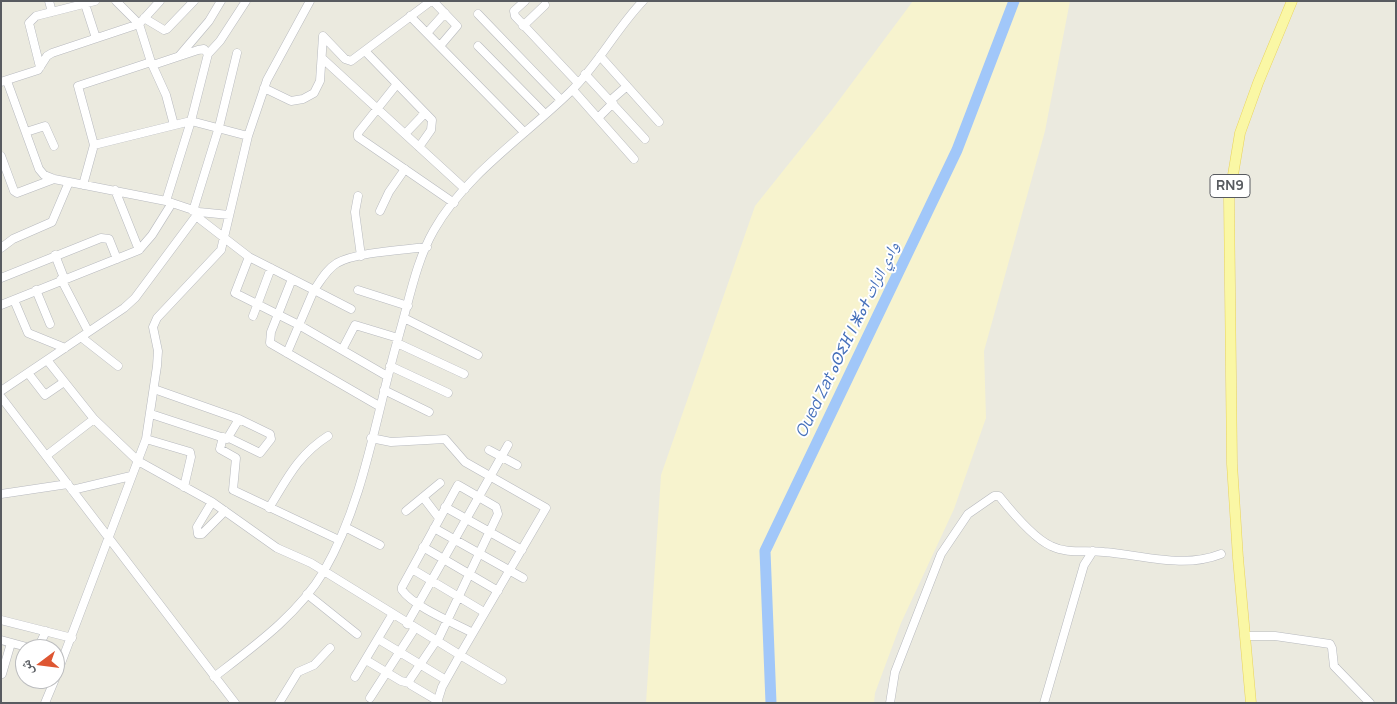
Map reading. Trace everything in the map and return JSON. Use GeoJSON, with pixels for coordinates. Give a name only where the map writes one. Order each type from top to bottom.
{"type":"FeatureCollection","features":[{"type":"Feature","properties":{"kind":"main road","name":"RN9"},"geometry":{"type":"LineString","coordinates":[[1251,703],[1244,636],[1232,464],[1229,199],[1240,133],[1258,83],[1292,1]]}},
{"type":"Feature","properties":{"kind":"street"},"geometry":{"type":"LineString","coordinates":[[48,1],[52,12]]}},
{"type":"Feature","properties":{"kind":"street"},"geometry":{"type":"LineString","coordinates":[[40,67],[29,23],[36,16],[84,2],[95,1]]}},
{"type":"Feature","properties":{"kind":"street"},"geometry":{"type":"LineString","coordinates":[[116,1],[142,21],[164,30],[194,1]]}},
{"type":"Feature","properties":{"kind":"street"},"geometry":{"type":"LineString","coordinates":[[160,1],[142,21],[52,53],[47,56],[40,67],[4,82],[26,132],[39,169],[44,175],[54,179],[169,202],[196,213],[228,215]]}},
{"type":"Feature","properties":{"kind":"street"},"geometry":{"type":"LineString","coordinates":[[180,56],[209,21],[221,1]]}},
{"type":"Feature","properties":{"kind":"street"},"geometry":{"type":"LineString","coordinates":[[1,305],[62,279],[139,250],[152,235],[169,202],[208,54],[220,41],[246,1]]}},
{"type":"Feature","properties":{"kind":"street"},"geometry":{"type":"LineString","coordinates":[[65,655],[146,439],[151,414],[158,351],[153,327],[157,318],[221,250],[248,136],[264,88],[310,1]]}},
{"type":"Feature","properties":{"kind":"street"},"geometry":{"type":"LineString","coordinates":[[264,88],[291,101],[303,99],[318,88],[323,59],[323,36],[348,61],[432,1],[457,26],[440,46]]}},
{"type":"Feature","properties":{"kind":"street"},"geometry":{"type":"LineString","coordinates":[[525,1],[514,13],[575,86],[598,118],[634,159]]}},
{"type":"Feature","properties":{"kind":"street"},"geometry":{"type":"LineString","coordinates":[[214,677],[255,644],[307,594],[323,572],[339,540],[371,438],[404,318],[434,230],[466,189],[524,132],[575,86],[640,3],[631,1]]}},
{"type":"Feature","properties":{"kind":"street"},"geometry":{"type":"LineString","coordinates":[[84,2],[96,38]]}},
{"type":"Feature","properties":{"kind":"street"},"geometry":{"type":"LineString","coordinates":[[523,26],[545,5]]}},
{"type":"Feature","properties":{"kind":"street"},"geometry":{"type":"LineString","coordinates":[[427,33],[445,13]]}},
{"type":"Feature","properties":{"kind":"street"},"geometry":{"type":"LineString","coordinates":[[478,14],[561,100]]}},
{"type":"Feature","properties":{"kind":"street"},"geometry":{"type":"LineString","coordinates":[[410,16],[524,132]]}},
{"type":"Feature","properties":{"kind":"street"},"geometry":{"type":"LineString","coordinates":[[142,21],[152,63],[166,95],[174,125]]}},
{"type":"Feature","properties":{"kind":"street"},"geometry":{"type":"LineString","coordinates":[[478,46],[545,114]]}},
{"type":"Feature","properties":{"kind":"street"},"geometry":{"type":"LineString","coordinates":[[83,185],[94,145],[78,86],[204,49],[208,54]]}},
{"type":"Feature","properties":{"kind":"street"},"geometry":{"type":"LineString","coordinates":[[364,51],[432,120],[433,125],[419,147]]}},
{"type":"Feature","properties":{"kind":"street"},"geometry":{"type":"LineString","coordinates":[[1,391],[88,331],[113,318],[135,298],[196,213],[237,53]]}},
{"type":"Feature","properties":{"kind":"street"},"geometry":{"type":"LineString","coordinates":[[600,56],[659,122]]}},
{"type":"Feature","properties":{"kind":"street"},"geometry":{"type":"LineString","coordinates":[[323,59],[466,189]]}},
{"type":"Feature","properties":{"kind":"street"},"geometry":{"type":"LineString","coordinates":[[585,74],[645,139]]}},
{"type":"Feature","properties":{"kind":"street"},"geometry":{"type":"LineString","coordinates":[[397,84],[376,108],[358,133],[358,137],[454,202]]}},
{"type":"Feature","properties":{"kind":"street"},"geometry":{"type":"LineString","coordinates":[[598,118],[628,86]]}},
{"type":"Feature","properties":{"kind":"street"},"geometry":{"type":"LineString","coordinates":[[405,134],[425,112]]}},
{"type":"Feature","properties":{"kind":"street"},"geometry":{"type":"LineString","coordinates":[[94,145],[191,121],[248,136]]}},
{"type":"Feature","properties":{"kind":"street"},"geometry":{"type":"LineString","coordinates":[[26,132],[45,126],[54,146]]}},
{"type":"Feature","properties":{"kind":"street"},"geometry":{"type":"LineString","coordinates":[[2,155],[14,191],[17,193],[54,179]]}},
{"type":"Feature","properties":{"kind":"street"},"geometry":{"type":"LineString","coordinates":[[380,211],[389,192],[405,169]]}},
{"type":"Feature","properties":{"kind":"street"},"geometry":{"type":"LineString","coordinates":[[1,248],[12,239],[52,222],[69,182]]}},
{"type":"Feature","properties":{"kind":"street"},"geometry":{"type":"LineString","coordinates":[[115,190],[139,250]]}},
{"type":"Feature","properties":{"kind":"street"},"geometry":{"type":"LineString","coordinates":[[358,196],[355,212],[361,256]]}},
{"type":"Feature","properties":{"kind":"street"},"geometry":{"type":"LineString","coordinates":[[196,213],[249,257],[351,309]]}},
{"type":"Feature","properties":{"kind":"street"},"geometry":{"type":"LineString","coordinates":[[1,278],[55,255],[106,238],[109,239],[117,259]]}},
{"type":"Feature","properties":{"kind":"street"},"geometry":{"type":"LineString","coordinates":[[287,353],[314,290],[326,272],[336,264],[361,256],[427,247]]}},
{"type":"Feature","properties":{"kind":"street"},"geometry":{"type":"LineString","coordinates":[[55,255],[62,279],[88,331]]}},
{"type":"Feature","properties":{"kind":"street"},"geometry":{"type":"LineString","coordinates":[[249,257],[235,293],[258,303],[387,376]]}},
{"type":"Feature","properties":{"kind":"street"},"geometry":{"type":"LineString","coordinates":[[253,316],[271,268]]}},
{"type":"Feature","properties":{"kind":"street"},"geometry":{"type":"LineString","coordinates":[[292,279],[269,340],[270,343],[379,406]]}},
{"type":"Feature","properties":{"kind":"street"},"geometry":{"type":"LineString","coordinates":[[36,290],[50,324]]}},
{"type":"Feature","properties":{"kind":"street"},"geometry":{"type":"LineString","coordinates":[[358,290],[408,306]]}},
{"type":"Feature","properties":{"kind":"street"},"geometry":{"type":"LineString","coordinates":[[14,300],[28,333],[65,348]]}},
{"type":"Feature","properties":{"kind":"street"},"geometry":{"type":"LineString","coordinates":[[404,318],[478,356]]}},
{"type":"Feature","properties":{"kind":"street"},"geometry":{"type":"LineString","coordinates":[[342,350],[355,325],[398,340],[464,374]]}},
{"type":"Feature","properties":{"kind":"street"},"geometry":{"type":"LineString","coordinates":[[80,337],[118,366]]}},
{"type":"Feature","properties":{"kind":"street"},"geometry":{"type":"LineString","coordinates":[[47,360],[94,419],[138,461],[212,502],[277,548],[304,559],[436,642],[502,680]]}},
{"type":"Feature","properties":{"kind":"street"},"geometry":{"type":"LineString","coordinates":[[390,366],[448,393]]}},
{"type":"Feature","properties":{"kind":"street"},"geometry":{"type":"LineString","coordinates":[[28,373],[45,395],[64,382]]}},
{"type":"Feature","properties":{"kind":"street"},"geometry":{"type":"LineString","coordinates":[[151,414],[226,438],[260,453],[271,439],[270,434],[239,419],[154,389]]}},
{"type":"Feature","properties":{"kind":"street"},"geometry":{"type":"LineString","coordinates":[[384,390],[429,412]]}},
{"type":"Feature","properties":{"kind":"street"},"geometry":{"type":"LineString","coordinates":[[1,397],[235,703]]}},
{"type":"Feature","properties":{"kind":"street"},"geometry":{"type":"LineString","coordinates":[[46,456],[94,419]]}},
{"type":"Feature","properties":{"kind":"street"},"geometry":{"type":"LineString","coordinates":[[239,419],[220,449],[236,458],[233,490],[339,540]]}},
{"type":"Feature","properties":{"kind":"street"},"geometry":{"type":"LineString","coordinates":[[269,508],[300,458],[311,447],[328,436]]}},
{"type":"Feature","properties":{"kind":"street"},"geometry":{"type":"LineString","coordinates":[[366,660],[400,681],[409,683],[438,702],[446,680],[546,508],[489,477],[466,462],[445,439],[391,442],[371,438]]}},
{"type":"Feature","properties":{"kind":"street"},"geometry":{"type":"LineString","coordinates":[[146,439],[190,452],[191,457],[184,487]]}},
{"type":"Feature","properties":{"kind":"street"},"geometry":{"type":"LineString","coordinates":[[370,698],[400,652],[419,603],[508,445]]}},
{"type":"Feature","properties":{"kind":"street"},"geometry":{"type":"LineString","coordinates":[[489,450],[517,465]]}},
{"type":"Feature","properties":{"kind":"street"},"geometry":{"type":"LineString","coordinates":[[1,494],[70,487],[131,476]]}},
{"type":"Feature","properties":{"kind":"street"},"geometry":{"type":"LineString","coordinates":[[406,511],[440,483]]}},
{"type":"Feature","properties":{"kind":"street"},"geometry":{"type":"LineString","coordinates":[[409,683],[449,620],[498,510],[478,496],[457,485],[402,590],[419,603],[449,620],[473,633]]}},
{"type":"Feature","properties":{"kind":"street"},"geometry":{"type":"LineString","coordinates":[[890,703],[896,672],[941,554],[968,514],[994,496],[999,496],[1011,511],[1049,546],[1066,551],[1093,551],[1174,561],[1210,558],[1221,554]]}},
{"type":"Feature","properties":{"kind":"street"},"geometry":{"type":"LineString","coordinates":[[423,497],[439,518]]}},
{"type":"Feature","properties":{"kind":"street"},"geometry":{"type":"LineString","coordinates":[[212,502],[197,527],[198,534],[202,534],[225,511]]}},
{"type":"Feature","properties":{"kind":"street"},"geometry":{"type":"LineString","coordinates":[[445,507],[522,550]]}},
{"type":"Feature","properties":{"kind":"street"},"geometry":{"type":"LineString","coordinates":[[344,527],[380,545]]}},
{"type":"Feature","properties":{"kind":"street"},"geometry":{"type":"LineString","coordinates":[[434,528],[523,578]]}},
{"type":"Feature","properties":{"kind":"street"},"geometry":{"type":"LineString","coordinates":[[423,547],[469,576],[498,591]]}},
{"type":"Feature","properties":{"kind":"street"},"geometry":{"type":"LineString","coordinates":[[1044,703],[1084,565],[1093,551]]}},
{"type":"Feature","properties":{"kind":"street"},"geometry":{"type":"LineString","coordinates":[[412,569],[459,599],[484,612]]}},
{"type":"Feature","properties":{"kind":"street"},"geometry":{"type":"LineString","coordinates":[[307,594],[357,634]]}},
{"type":"Feature","properties":{"kind":"street"},"geometry":{"type":"LineString","coordinates":[[356,677],[392,615]]}},
{"type":"Feature","properties":{"kind":"street"},"geometry":{"type":"LineString","coordinates":[[1,620],[72,638]]}},
{"type":"Feature","properties":{"kind":"street"},"geometry":{"type":"LineString","coordinates":[[1,640],[34,649],[39,646],[46,631]]}},
{"type":"Feature","properties":{"kind":"street"},"geometry":{"type":"LineString","coordinates":[[1244,636],[1274,636],[1330,644],[1334,666],[1370,703]]}},
{"type":"Feature","properties":{"kind":"street"},"geometry":{"type":"LineString","coordinates":[[378,639],[446,680]]}},
{"type":"Feature","properties":{"kind":"street"},"geometry":{"type":"LineString","coordinates":[[2,674],[11,643]]}},
{"type":"Feature","properties":{"kind":"street"},"geometry":{"type":"LineString","coordinates":[[279,703],[298,672],[314,665],[330,648]]}},
{"type":"Feature","properties":{"kind":"street"},"geometry":{"type":"LineString","coordinates":[[45,703],[51,689]]}},
{"type":"Feature","properties":{"kind":"sand"},"geometry":{"type":"Polygon","coordinates":[[[913,1],[1070,1],[1045,131],[984,351],[986,418],[954,509],[901,623],[875,693],[874,703],[646,703],[661,475],[755,206],[831,111],[913,1]]]}},
{"type":"Feature","properties":{"kind":"waterway","name":"Oued Zat ⴰⵙⵉⴼ ⵏ ⵥⴰⵜ وادي الزات"},"geometry":{"type":"LineString","coordinates":[[771,703],[765,551],[957,150],[1014,1]]}}]}
